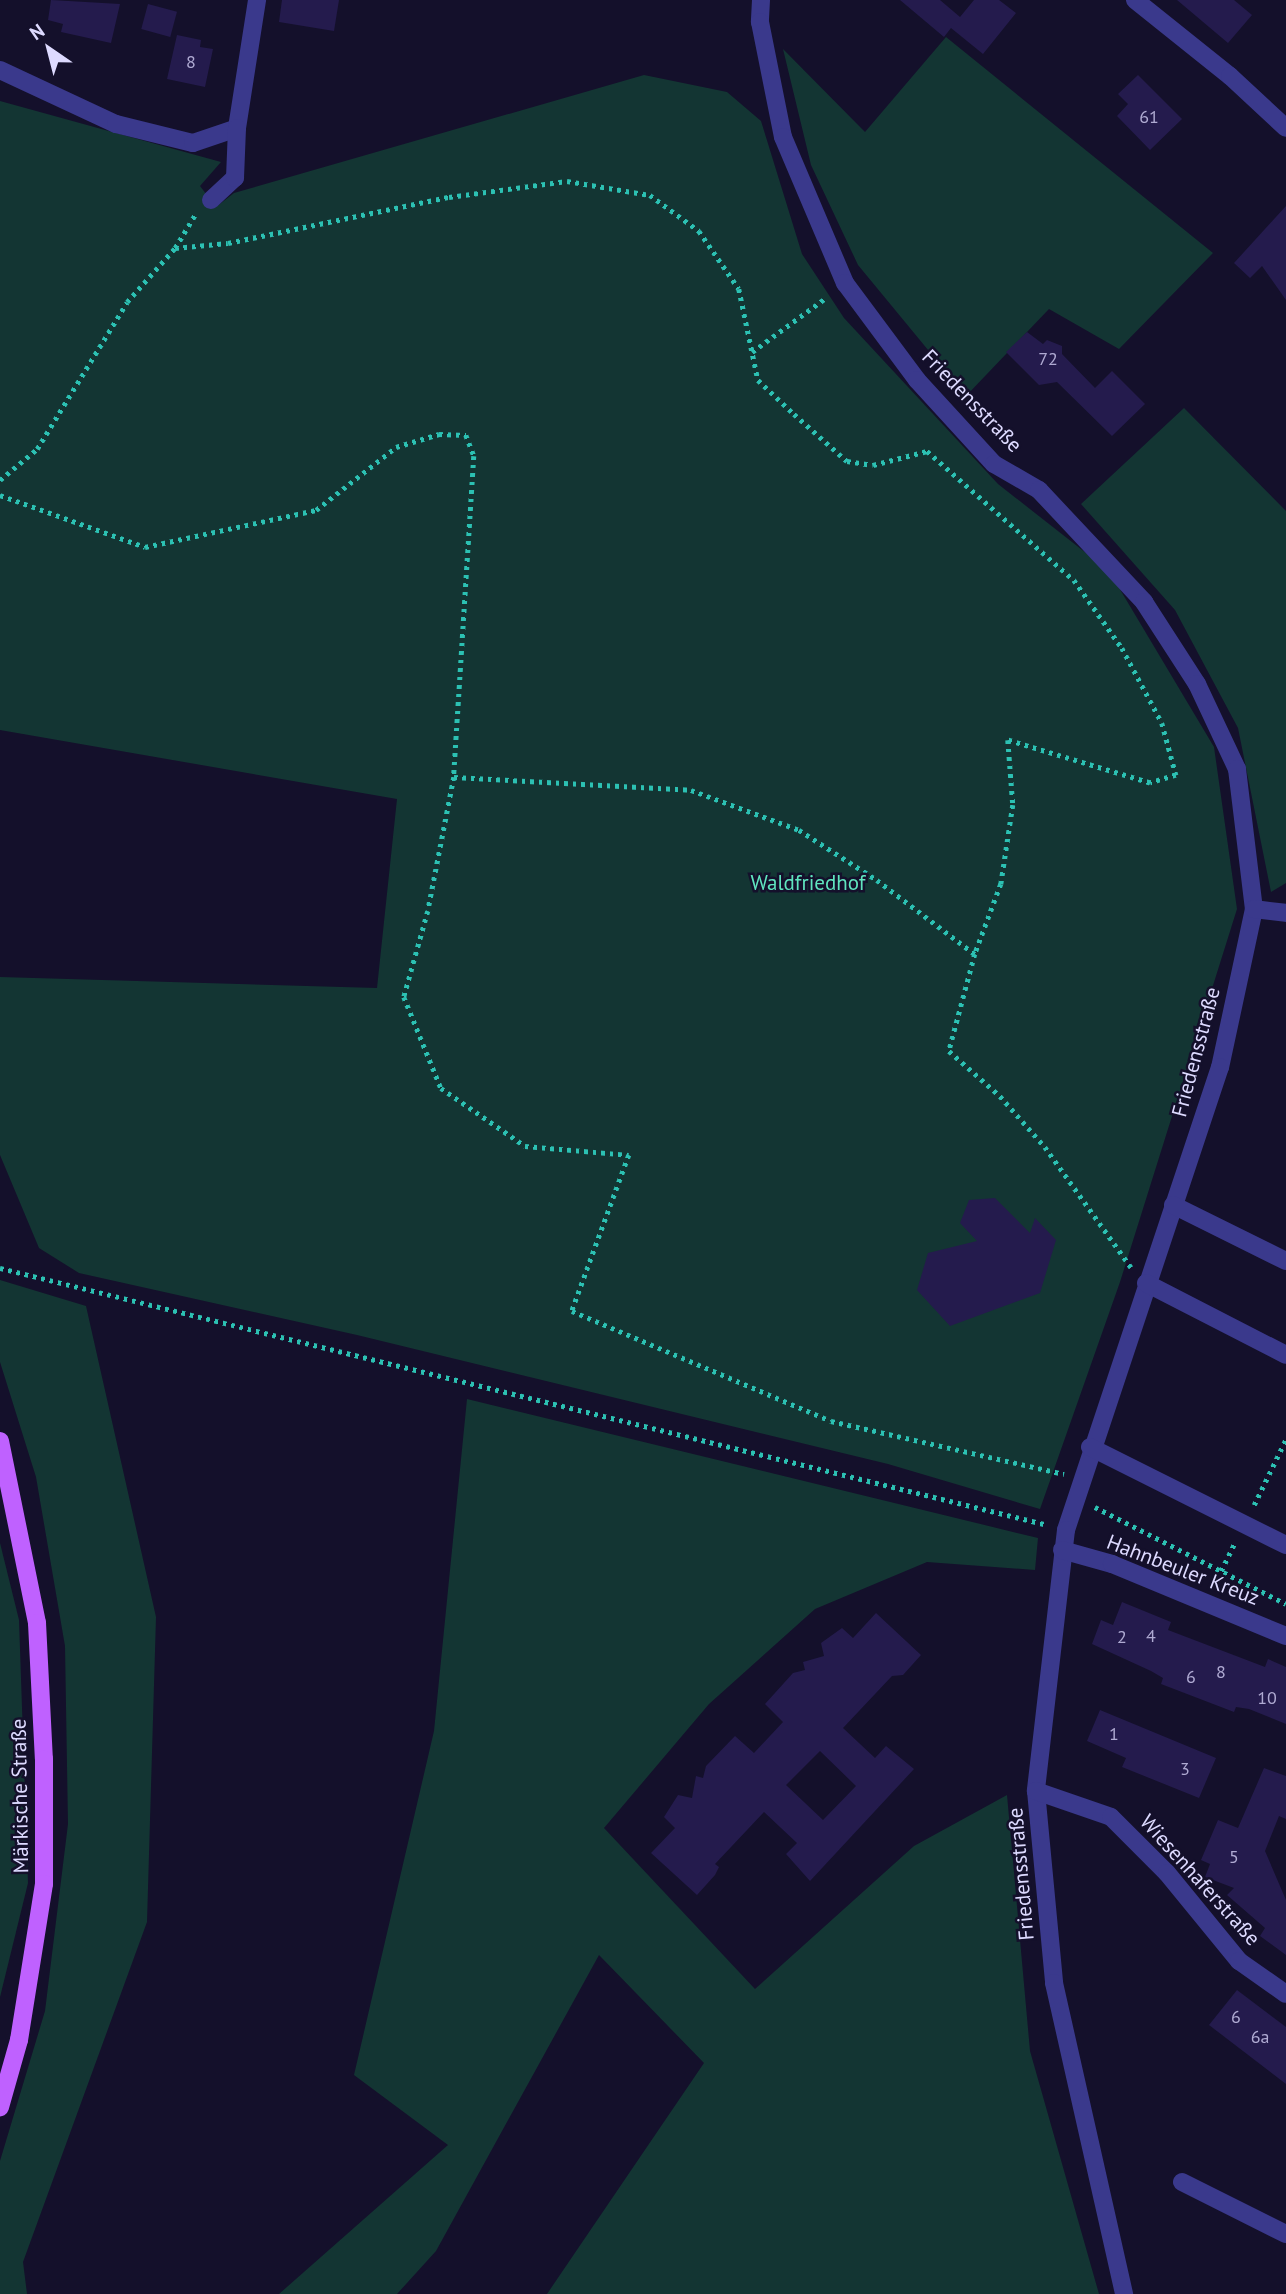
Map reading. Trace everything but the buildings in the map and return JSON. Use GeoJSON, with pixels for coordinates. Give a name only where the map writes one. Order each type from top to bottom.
{"type":"FeatureCollection","features":[{"type":"Feature","properties":{"kind":"main road","name":"Märkische Straße"},"geometry":{"type":"LineString","coordinates":[[0,1441],[37,1623],[44,1773],[44,1884],[19,2040],[0,2107]]}},
{"type":"Feature","properties":{"kind":"street"},"geometry":{"type":"LineString","coordinates":[[211,200],[234,178],[237,128],[257,0]]}},
{"type":"Feature","properties":{"kind":"street","name":"Friedensstraße"},"geometry":{"type":"LineString","coordinates":[[761,0],[760,22],[783,137],[845,283],[917,380],[994,464],[1039,490],[1144,602],[1197,684],[1237,769],[1254,909],[1220,1067],[1090,1447],[1066,1530],[1036,1791],[1054,1983],[1125,2294]]}},
{"type":"Feature","properties":{"kind":"street"},"geometry":{"type":"LineString","coordinates":[[1135,0],[1230,76],[1286,128]]}},
{"type":"Feature","properties":{"kind":"street"},"geometry":{"type":"LineString","coordinates":[[0,70],[116,124],[193,143],[237,128]]}},
{"type":"Feature","properties":{"kind":"street"},"geometry":{"type":"LineString","coordinates":[[1254,909],[1286,914]]}},
{"type":"Feature","properties":{"kind":"street"},"geometry":{"type":"LineString","coordinates":[[1173,1205],[1286,1261]]}},
{"type":"Feature","properties":{"kind":"street"},"geometry":{"type":"LineString","coordinates":[[1146,1283],[1286,1356]]}},
{"type":"Feature","properties":{"kind":"street"},"geometry":{"type":"LineString","coordinates":[[1090,1447],[1286,1545]]}},
{"type":"Feature","properties":{"kind":"street","name":"Hahnbeuler Kreuz"},"geometry":{"type":"LineString","coordinates":[[1062,1550],[1112,1564],[1286,1636]]}},
{"type":"Feature","properties":{"kind":"street","name":"Wiesenhaferstraße"},"geometry":{"type":"LineString","coordinates":[[1036,1791],[1111,1817],[1167,1873],[1239,1961],[1286,1994]]}},
{"type":"Feature","properties":{"kind":"street"},"geometry":{"type":"LineString","coordinates":[[1181,2182],[1286,2234]]}},
{"type":"Feature","properties":{"kind":"path"},"geometry":{"type":"LineString","coordinates":[[176,248],[228,243],[449,197],[567,181],[650,195],[699,231],[739,289],[758,380],[847,461],[873,465],[927,451],[1012,522],[1074,580],[1122,649],[1162,723],[1176,775],[1150,783],[1008,740],[1013,804],[1001,884],[975,954],[949,1051],[1000,1096],[1045,1147],[1119,1255],[1146,1283]]}},
{"type":"Feature","properties":{"kind":"path"},"geometry":{"type":"LineString","coordinates":[[0,480],[37,449],[127,302],[176,248],[192,218],[211,200]]}},
{"type":"Feature","properties":{"kind":"path"},"geometry":{"type":"LineString","coordinates":[[751,352],[845,283]]}},
{"type":"Feature","properties":{"kind":"path"},"geometry":{"type":"LineString","coordinates":[[0,495],[145,547],[316,510],[396,447],[439,434],[466,435],[474,456],[454,777],[428,911],[404,997],[441,1088],[526,1146],[629,1155],[572,1311],[831,1421],[1052,1468],[1078,1489],[1286,1604]]}},
{"type":"Feature","properties":{"kind":"path"},"geometry":{"type":"LineString","coordinates":[[454,777],[691,790],[799,830],[877,880],[975,954]]}},
{"type":"Feature","properties":{"kind":"path"},"geometry":{"type":"LineString","coordinates":[[0,1268],[1066,1530]]}},
{"type":"Feature","properties":{"kind":"green space"},"geometry":{"type":"Polygon","coordinates":[[[946,37],[1213,253],[1119,349],[1049,309],[966,396],[858,265],[811,165],[783,49],[865,132],[946,37]]]}},
{"type":"Feature","properties":{"kind":"green space","name":"Waldfriedhof"},"geometry":{"type":"Polygon","coordinates":[[[644,75],[727,92],[761,121],[802,254],[844,318],[998,484],[1109,571],[1214,747],[1237,909],[1120,1282],[1040,1509],[888,1464],[357,1335],[79,1273],[39,1248],[0,1155],[0,977],[377,988],[397,799],[0,730],[0,101],[221,162],[200,186],[216,207],[234,193],[644,75]]]}},
{"type":"Feature","properties":{"kind":"green space"},"geometry":{"type":"Polygon","coordinates":[[[1184,408],[1286,511],[1286,883],[1271,892],[1238,728],[1175,610],[1081,504],[1184,408]]]}},
{"type":"Feature","properties":{"kind":"green space"},"geometry":{"type":"Polygon","coordinates":[[[0,1280],[86,1306],[156,1617],[147,1922],[23,2262],[27,2294],[0,2294],[0,2161],[45,2011],[68,1824],[65,1646],[36,1477],[0,1362],[0,1280]]]}},
{"type":"Feature","properties":{"kind":"green space"},"geometry":{"type":"Polygon","coordinates":[[[467,1399],[1038,1538],[1035,1570],[927,1562],[815,1609],[709,1704],[604,1828],[755,1989],[914,1846],[1007,1795],[1030,2051],[1099,2294],[547,2294],[704,2063],[599,1955],[436,2251],[397,2294],[279,2294],[448,2145],[354,2075],[434,1731],[467,1399]]]}},
{"type":"Feature","properties":{"kind":"green space"},"geometry":{"type":"Polygon","coordinates":[[[0,1543],[19,1620],[28,1883],[0,1997],[0,1543]]]}}]}
